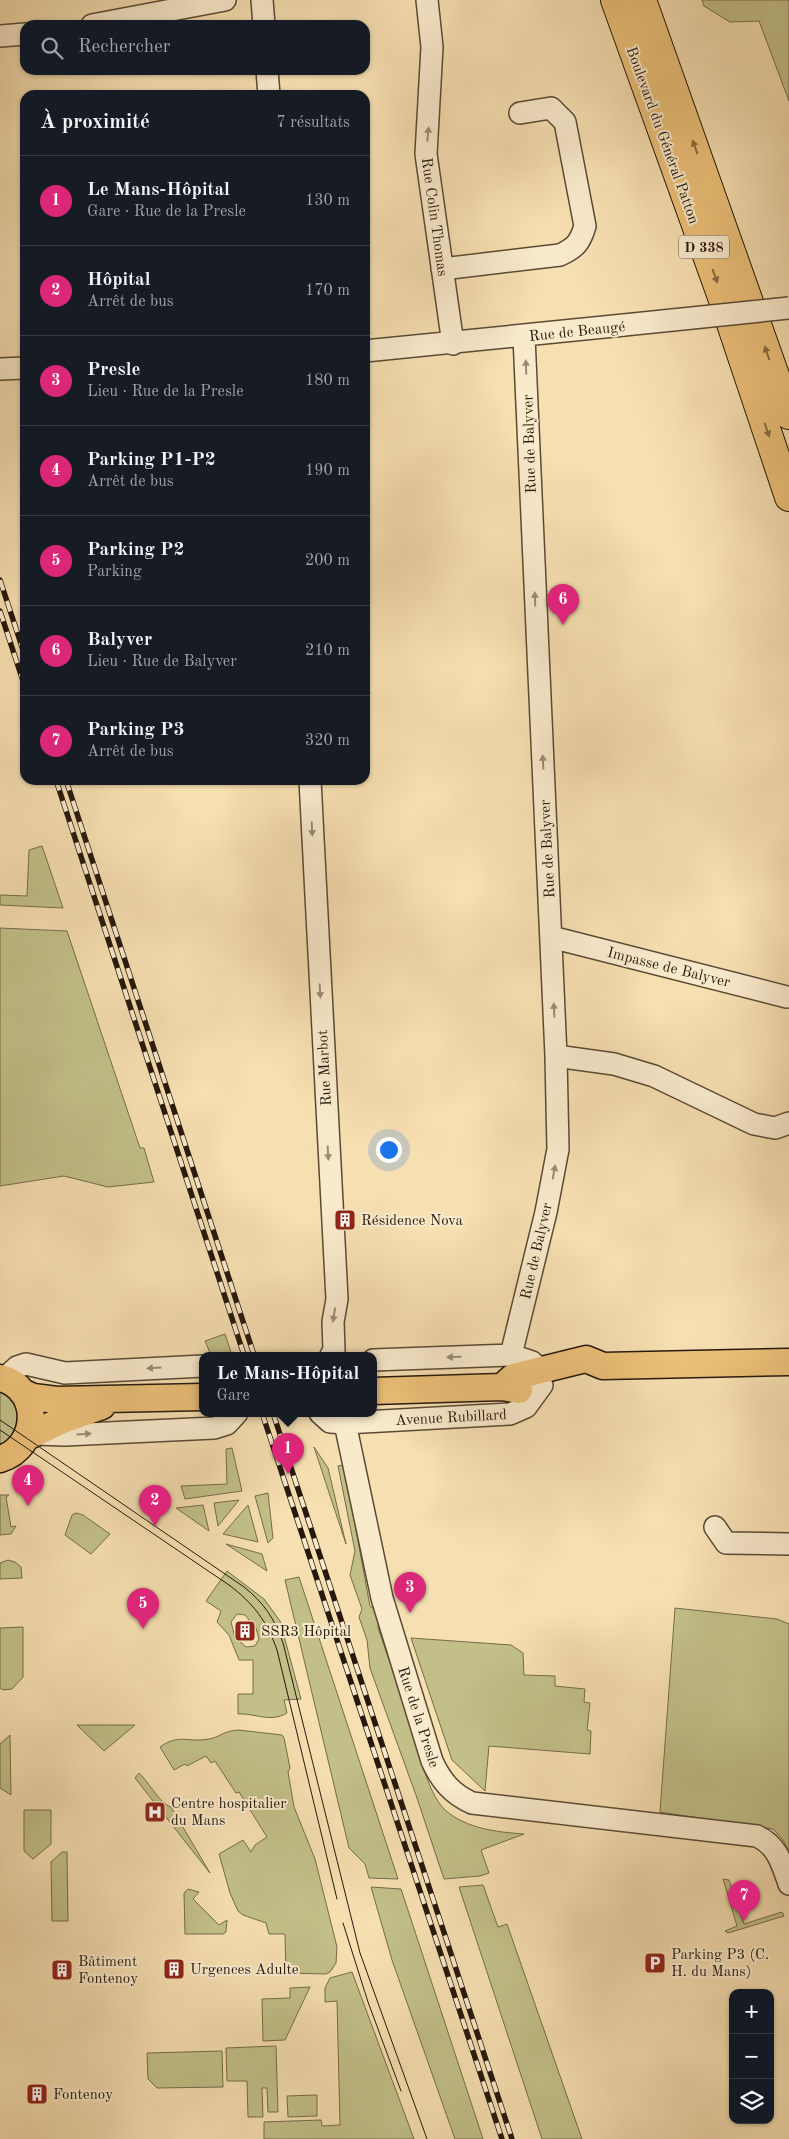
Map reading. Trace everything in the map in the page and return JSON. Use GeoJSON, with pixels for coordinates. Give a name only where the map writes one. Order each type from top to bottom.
{"type":"FeatureCollection","features":[{"type":"Feature","properties":{"kind":"highway","name":"Boulevard du Général Patton"},"geometry":{"type":"LineString","coordinates":[[615,0],[723,300],[789,496]]}},
{"type":"Feature","properties":{"kind":"highway","name":"Boulevard du Général Patton"},"geometry":{"type":"LineString","coordinates":[[642,0],[789,415]]}},
{"type":"Feature","properties":{"kind":"main road","name":"Avenue Rubillard"},"geometry":{"type":"LineString","coordinates":[[377,1391],[502,1387],[514,1391],[541,1378],[593,1375],[603,1366],[789,1362]]}},
{"type":"Feature","properties":{"kind":"main road"},"geometry":{"type":"LineString","coordinates":[[9,1383],[33,1398],[57,1400],[199,1397]]}},
{"type":"Feature","properties":{"kind":"main road"},"geometry":{"type":"LineString","coordinates":[[9,1383],[31,1411],[31,1436]]}},
{"type":"Feature","properties":{"kind":"main road"},"geometry":{"type":"LineString","coordinates":[[0,1459],[15,1452],[31,1436],[93,1408],[129,1399]]}},
{"type":"Feature","properties":{"kind":"street"},"geometry":{"type":"LineString","coordinates":[[118,20],[224,0]]}},
{"type":"Feature","properties":{"kind":"street"},"geometry":{"type":"LineString","coordinates":[[262,0],[264,20]]}},
{"type":"Feature","properties":{"kind":"street","name":"Rue Colin Thomas"},"geometry":{"type":"LineString","coordinates":[[427,0],[432,47],[426,154],[453,344]]}},
{"type":"Feature","properties":{"kind":"street"},"geometry":{"type":"LineString","coordinates":[[0,36],[20,34]]}},
{"type":"Feature","properties":{"kind":"street"},"geometry":{"type":"LineString","coordinates":[[267,75],[269,90]]}},
{"type":"Feature","properties":{"kind":"street"},"geometry":{"type":"LineString","coordinates":[[442,269],[560,255],[575,248],[581,240],[585,226],[565,122],[551,108],[520,113]]}},
{"type":"Feature","properties":{"kind":"street","name":"Rue de Beaugé"},"geometry":{"type":"LineString","coordinates":[[370,351],[524,337],[789,308]]}},
{"type":"Feature","properties":{"kind":"street","name":"Rue de Balyver"},"geometry":{"type":"LineString","coordinates":[[511,1355],[546,1212],[558,1149],[556,1056],[524,337]]}},
{"type":"Feature","properties":{"kind":"street"},"geometry":{"type":"LineString","coordinates":[[0,369],[20,368]]}},
{"type":"Feature","properties":{"kind":"street","name":"Rue Marbot"},"geometry":{"type":"LineString","coordinates":[[310,785],[337,1298],[333,1322],[333,1352]]}},
{"type":"Feature","properties":{"kind":"street","name":"Impasse de Balyver"},"geometry":{"type":"LineString","coordinates":[[551,937],[788,997]]}},
{"type":"Feature","properties":{"kind":"street"},"geometry":{"type":"LineString","coordinates":[[556,1056],[614,1064],[654,1076],[754,1124],[774,1128],[789,1123]]}},
{"type":"Feature","properties":{"kind":"street"},"geometry":{"type":"LineString","coordinates":[[377,1360],[511,1355],[532,1362],[541,1378]]}},
{"type":"Feature","properties":{"kind":"street"},"geometry":{"type":"LineString","coordinates":[[9,1383],[16,1367],[26,1364],[65,1373],[199,1366]]}},
{"type":"Feature","properties":{"kind":"street","name":"Avenue Rubillard"},"geometry":{"type":"LineString","coordinates":[[324,1417],[330,1422],[344,1422],[510,1414],[526,1407],[541,1378]]}},
{"type":"Feature","properties":{"kind":"street"},"geometry":{"type":"LineString","coordinates":[[31,1436],[214,1428],[228,1424],[234,1417]]}},
{"type":"Feature","properties":{"kind":"street","name":"Rue de la Presle"},"geometry":{"type":"LineString","coordinates":[[344,1422],[382,1598],[432,1761],[438,1776],[448,1787],[458,1797],[472,1803],[757,1836],[766,1840],[778,1853],[789,1884]]}},
{"type":"Feature","properties":{"kind":"street"},"geometry":{"type":"LineString","coordinates":[[715,1527],[726,1543],[789,1544]]}},
{"type":"Feature","properties":{"kind":"shaded area"},"geometry":{"type":"Polygon","coordinates":[[[702,0],[789,0],[789,101],[759,21],[730,22],[704,6],[702,0]]]}},
{"type":"Feature","properties":{"kind":"shaded area"},"geometry":{"type":"Polygon","coordinates":[[[42,846],[63,908],[0,905],[0,895],[27,896],[29,850],[42,846]]]}},
{"type":"Feature","properties":{"kind":"shaded area"},"geometry":{"type":"Polygon","coordinates":[[[0,928],[67,931],[140,1148],[144,1148],[154,1182],[108,1187],[64,1176],[0,1186],[0,928]]]}},
{"type":"Feature","properties":{"kind":"shaded area"},"geometry":{"type":"Polygon","coordinates":[[[225,1334],[231,1352],[210,1352],[205,1341],[225,1334]]]}},
{"type":"Feature","properties":{"kind":"shaded area"},"geometry":{"type":"Polygon","coordinates":[[[0,1392],[13,1403],[18,1419],[13,1434],[0,1445],[0,1392]]]}},
{"type":"Feature","properties":{"kind":"shaded area"},"geometry":{"type":"Polygon","coordinates":[[[314,1447],[328,1468],[346,1544],[314,1447]]]}},
{"type":"Feature","properties":{"kind":"shaded area"},"geometry":{"type":"Polygon","coordinates":[[[232,1448],[242,1491],[185,1499],[181,1486],[227,1484],[226,1449],[232,1448]]]}},
{"type":"Feature","properties":{"kind":"shaded area"},"geometry":{"type":"Polygon","coordinates":[[[344,1465],[370,1606],[379,1613],[378,1628],[432,1791],[445,1810],[463,1821],[493,1831],[524,1834],[481,1850],[489,1873],[480,1876],[444,1879],[370,1668],[367,1640],[359,1617],[362,1609],[350,1575],[355,1551],[338,1466],[344,1465]]]}},
{"type":"Feature","properties":{"kind":"shaded area"},"geometry":{"type":"Polygon","coordinates":[[[268,1493],[273,1538],[268,1543],[255,1496],[268,1493]]]}},
{"type":"Feature","properties":{"kind":"shaded area"},"geometry":{"type":"Polygon","coordinates":[[[0,1495],[9,1495],[6,1497],[11,1527],[16,1526],[11,1534],[0,1535],[0,1495]]]}},
{"type":"Feature","properties":{"kind":"shaded area"},"geometry":{"type":"Polygon","coordinates":[[[239,1500],[218,1526],[214,1503],[239,1500]]]}},
{"type":"Feature","properties":{"kind":"shaded area"},"geometry":{"type":"Polygon","coordinates":[[[203,1505],[209,1531],[176,1508],[203,1505]]]}},
{"type":"Feature","properties":{"kind":"shaded area"},"geometry":{"type":"Polygon","coordinates":[[[248,1505],[258,1542],[223,1534],[248,1505]]]}},
{"type":"Feature","properties":{"kind":"shaded area"},"geometry":{"type":"Polygon","coordinates":[[[76,1513],[83,1515],[110,1534],[91,1554],[65,1535],[72,1515],[76,1513]]]}},
{"type":"Feature","properties":{"kind":"shaded area"},"geometry":{"type":"Polygon","coordinates":[[[226,1544],[262,1554],[267,1571],[226,1544]]]}},
{"type":"Feature","properties":{"kind":"shaded area"},"geometry":{"type":"Polygon","coordinates":[[[8,1560],[15,1562],[21,1567],[22,1578],[0,1579],[0,1563],[8,1560]]]}},
{"type":"Feature","properties":{"kind":"shaded area"},"geometry":{"type":"Polygon","coordinates":[[[227,1571],[264,1599],[280,1621],[301,1699],[284,1700],[287,1713],[275,1717],[238,1714],[238,1694],[253,1694],[253,1660],[239,1660],[229,1635],[217,1622],[221,1611],[206,1601],[227,1571]],[[237,1614],[231,1622],[235,1637],[246,1647],[255,1646],[259,1639],[256,1628],[245,1615],[237,1614]]]}},
{"type":"Feature","properties":{"kind":"shaded area"},"geometry":{"type":"Polygon","coordinates":[[[299,1577],[398,1879],[369,1878],[365,1864],[349,1848],[285,1580],[299,1577]]]}},
{"type":"Feature","properties":{"kind":"shaded area"},"geometry":{"type":"Polygon","coordinates":[[[675,1608],[777,1619],[789,1624],[789,1851],[783,1840],[773,1829],[660,1812],[675,1608]]]}},
{"type":"Feature","properties":{"kind":"shaded area"},"geometry":{"type":"Polygon","coordinates":[[[23,1627],[23,1677],[12,1689],[3,1690],[0,1688],[0,1628],[23,1627]]]}},
{"type":"Feature","properties":{"kind":"shaded area"},"geometry":{"type":"Polygon","coordinates":[[[411,1638],[511,1645],[523,1653],[524,1675],[555,1676],[555,1686],[585,1689],[584,1702],[590,1703],[587,1730],[591,1731],[590,1754],[489,1746],[485,1791],[452,1760],[411,1638]]]}},
{"type":"Feature","properties":{"kind":"shaded area"},"geometry":{"type":"Polygon","coordinates":[[[77,1725],[135,1725],[104,1751],[77,1725]]]}},
{"type":"Feature","properties":{"kind":"shaded area"},"geometry":{"type":"Polygon","coordinates":[[[238,1730],[282,1735],[284,1738],[290,1768],[288,1772],[294,1807],[315,1859],[337,1947],[336,1963],[330,1972],[326,1974],[286,1973],[285,1934],[269,1934],[266,1923],[243,1915],[238,1911],[230,1893],[219,1854],[243,1840],[251,1852],[255,1845],[267,1837],[239,1792],[236,1793],[215,1761],[211,1763],[206,1756],[187,1766],[185,1764],[174,1770],[160,1747],[173,1740],[209,1739],[238,1730]]]}},
{"type":"Feature","properties":{"kind":"shaded area"},"geometry":{"type":"Polygon","coordinates":[[[10,1735],[11,1795],[0,1788],[0,1744],[10,1735]]]}},
{"type":"Feature","properties":{"kind":"shaded area"},"geometry":{"type":"Polygon","coordinates":[[[139,1773],[163,1802],[171,1807],[210,1873],[135,1778],[139,1773]]]}},
{"type":"Feature","properties":{"kind":"shaded area"},"geometry":{"type":"Polygon","coordinates":[[[24,1810],[51,1810],[51,1844],[33,1859],[24,1851],[24,1810]]]}},
{"type":"Feature","properties":{"kind":"shaded area"},"geometry":{"type":"Polygon","coordinates":[[[62,1852],[67,1852],[68,1921],[52,1921],[51,1862],[62,1852]]]}},
{"type":"Feature","properties":{"kind":"shaded area"},"geometry":{"type":"Polygon","coordinates":[[[723,1879],[729,1880],[744,1924],[782,1912],[784,1916],[728,1933],[725,1931],[737,1926],[723,1879]]]}},
{"type":"Feature","properties":{"kind":"shaded area"},"geometry":{"type":"Polygon","coordinates":[[[483,1885],[498,1927],[507,1924],[582,2139],[542,2139],[459,1887],[483,1885]]]}},
{"type":"Feature","properties":{"kind":"shaded area"},"geometry":{"type":"Polygon","coordinates":[[[371,1887],[401,1889],[483,2139],[455,2139],[392,1960],[371,1887]]]}},
{"type":"Feature","properties":{"kind":"shaded area"},"geometry":{"type":"Polygon","coordinates":[[[188,1889],[199,1892],[193,1899],[219,1925],[227,1920],[226,1932],[223,1934],[185,1934],[184,1893],[188,1889]]]}},
{"type":"Feature","properties":{"kind":"shaded area"},"geometry":{"type":"Polygon","coordinates":[[[352,1972],[414,2139],[264,2139],[264,2122],[321,2120],[322,2126],[340,2125],[337,2001],[325,2002],[325,1988],[330,1978],[352,1972]]]}},
{"type":"Feature","properties":{"kind":"shaded area"},"geometry":{"type":"Polygon","coordinates":[[[310,1987],[285,2040],[263,2041],[262,1999],[290,1998],[290,1988],[310,1987]]]}},
{"type":"Feature","properties":{"kind":"shaded area"},"geometry":{"type":"Polygon","coordinates":[[[276,2046],[278,2112],[268,2112],[267,2088],[262,2088],[263,2117],[248,2117],[247,2081],[227,2081],[226,2048],[276,2046]]]}},
{"type":"Feature","properties":{"kind":"shaded area"},"geometry":{"type":"Polygon","coordinates":[[[222,2051],[223,2087],[157,2088],[148,2079],[147,2053],[222,2051]]]}},
{"type":"Feature","properties":{"kind":"shaded area"},"geometry":{"type":"Polygon","coordinates":[[[317,2095],[317,2116],[288,2117],[287,2096],[317,2095]]]}},
{"type":"Feature","properties":{"kind":"tram line"},"geometry":{"type":"LineString","coordinates":[[0,1420],[244,1587],[263,1605],[272,1619],[283,1643],[360,1953],[427,2139]]}},
{"type":"Feature","properties":{"kind":"tram line"},"geometry":{"type":"LineString","coordinates":[[0,1430],[229,1585],[252,1606],[264,1621],[277,1650],[337,1899]]}},
{"type":"Feature","properties":{"kind":"tram line"},"geometry":{"type":"LineString","coordinates":[[343,1923],[368,2002],[401,2091]]}},
{"type":"Feature","properties":{"kind":"railway"},"geometry":{"type":"LineString","coordinates":[[0,580],[20,641]]}},
{"type":"Feature","properties":{"kind":"railway"},"geometry":{"type":"LineString","coordinates":[[0,611],[20,672]]}},
{"type":"Feature","properties":{"kind":"railway"},"geometry":{"type":"LineString","coordinates":[[58,785],[243,1352]]}},
{"type":"Feature","properties":{"kind":"railway"},"geometry":{"type":"LineString","coordinates":[[68,785],[253,1352]]}},
{"type":"Feature","properties":{"kind":"railway"},"geometry":{"type":"LineString","coordinates":[[263,1417],[502,2139]]}},
{"type":"Feature","properties":{"kind":"railway"},"geometry":{"type":"LineString","coordinates":[[274,1417],[512,2139]]}},
{"type":"Feature","properties":{"kind":"place","name":"Balyver"},"geometry":{"type":"Point","coordinates":[563,625]}},
{"type":"Feature","properties":{"kind":"place","name":"Résidence Nova"},"geometry":{"type":"Point","coordinates":[345,1220]}},
{"type":"Feature","properties":{"kind":"place","name":"Le Mans-Hôpital"},"geometry":{"type":"Point","coordinates":[288,1474]}},
{"type":"Feature","properties":{"kind":"place","name":"Parking P1-P2"},"geometry":{"type":"Point","coordinates":[28,1506]}},
{"type":"Feature","properties":{"kind":"place","name":"Hôpital"},"geometry":{"type":"Point","coordinates":[155,1526]}},
{"type":"Feature","properties":{"kind":"place","name":"Presle"},"geometry":{"type":"Point","coordinates":[410,1613]}},
{"type":"Feature","properties":{"kind":"place","name":"Parking P2"},"geometry":{"type":"Point","coordinates":[143,1629]}},
{"type":"Feature","properties":{"kind":"place","name":"SSR3 Hôpital"},"geometry":{"type":"Point","coordinates":[245,1631]}},
{"type":"Feature","properties":{"kind":"place","name":"Centre hospitalier du Mans"},"geometry":{"type":"Point","coordinates":[155,1812]}},
{"type":"Feature","properties":{"kind":"place","name":"Parking P3"},"geometry":{"type":"Point","coordinates":[744,1921]}},
{"type":"Feature","properties":{"kind":"place","name":"Parking P3 (C. H. du Mans)"},"geometry":{"type":"Point","coordinates":[655,1963]}},
{"type":"Feature","properties":{"kind":"place","name":"Urgences Adulte"},"geometry":{"type":"Point","coordinates":[174,1969]}},
{"type":"Feature","properties":{"kind":"place","name":"Bâtiment Fontenoy"},"geometry":{"type":"Point","coordinates":[62,1970]}},
{"type":"Feature","properties":{"kind":"place","name":"Fontenoy"},"geometry":{"type":"Point","coordinates":[37,2094]}}]}
